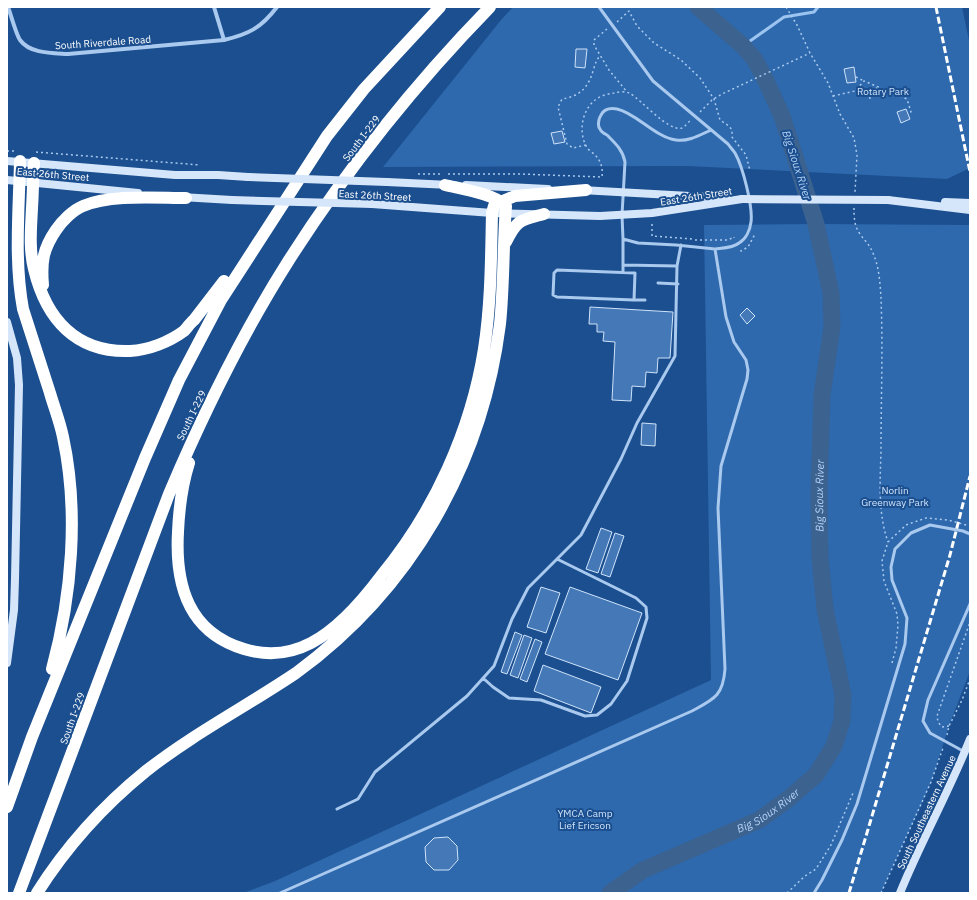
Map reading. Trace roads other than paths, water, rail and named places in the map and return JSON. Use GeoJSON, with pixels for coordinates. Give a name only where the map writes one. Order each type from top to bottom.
{"type":"FeatureCollection","features":[{"type":"Feature","properties":{"kind":"highway"},"geometry":{"type":"LineString","coordinates":[[7,807],[32,737],[162,417],[221,300],[291,189],[339,120],[440,7]]}},
{"type":"Feature","properties":{"kind":"highway","name":"South I-229"},"geometry":{"type":"LineString","coordinates":[[19,893],[169,494],[192,439],[212,398],[273,286],[331,197],[386,123],[441,58],[490,7]]}},
{"type":"Feature","properties":{"kind":"highway"},"geometry":{"type":"LineString","coordinates":[[19,156],[20,181],[17,265],[19,288],[23,309],[63,435],[67,459],[71,510],[70,565],[62,623],[56,653],[32,737]]}},
{"type":"Feature","properties":{"kind":"highway"},"geometry":{"type":"LineString","coordinates":[[32,157],[33,182],[30,242],[31,256],[38,286],[52,314],[69,333],[92,347],[104,350],[138,350],[150,348],[173,338],[184,330],[205,306],[265,231]]}},
{"type":"Feature","properties":{"kind":"highway"},"geometry":{"type":"LineString","coordinates":[[37,893],[77,838],[120,794],[147,771],[171,754],[315,659],[364,614],[395,579],[413,555],[445,501],[456,480],[475,432],[486,397],[492,371],[500,324],[506,206],[501,201],[445,185]]}},
{"type":"Feature","properties":{"kind":"highway"},"geometry":{"type":"LineString","coordinates":[[212,398],[188,467],[180,504],[177,555],[183,591],[196,617],[204,627],[216,637],[228,644],[253,652],[279,654],[300,648],[326,633],[339,623],[396,559],[428,508],[452,457],[472,401],[484,350],[489,298],[492,213],[494,206],[501,201],[515,196],[586,190]]}},
{"type":"Feature","properties":{"kind":"highway"},"geometry":{"type":"LineString","coordinates":[[46,304],[42,274],[42,260],[45,249],[59,226],[76,210],[84,206],[112,199],[186,198]]}},
{"type":"Feature","properties":{"kind":"highway"},"geometry":{"type":"LineString","coordinates":[[504,253],[506,243],[513,228],[520,220],[544,214]]}},
{"type":"Feature","properties":{"kind":"main road","name":"East 26th Street"},"geometry":{"type":"LineString","coordinates":[[7,161],[19,156],[32,157],[175,175],[218,175],[586,190],[742,199],[888,200],[970,203]]}},
{"type":"Feature","properties":{"kind":"main road","name":"East 26th Street"},"geometry":{"type":"LineString","coordinates":[[7,180],[186,198],[372,204],[506,214],[622,215],[652,213],[742,199]]}},
{"type":"Feature","properties":{"kind":"main road"},"geometry":{"type":"LineString","coordinates":[[888,200],[970,210]]}},
{"type":"Feature","properties":{"kind":"main road"},"geometry":{"type":"LineString","coordinates":[[7,322],[17,358],[18,385],[14,610],[7,663]]}},
{"type":"Feature","properties":{"kind":"main road","name":"South Southeastern Avenue"},"geometry":{"type":"LineString","coordinates":[[900,893],[910,867],[930,828],[970,739]]}},
{"type":"Feature","properties":{"kind":"street","name":"South Riverdale Road"},"geometry":{"type":"LineString","coordinates":[[8,7],[20,40],[32,49],[50,53],[68,54],[224,40],[249,32],[266,21],[277,7]]}},
{"type":"Feature","properties":{"kind":"street"},"geometry":{"type":"LineString","coordinates":[[214,7],[224,40]]}},
{"type":"Feature","properties":{"kind":"lane"},"geometry":{"type":"LineString","coordinates":[[599,7],[653,81],[728,144],[736,154],[744,177],[751,212],[748,232],[745,238],[732,247],[715,249],[638,243],[623,239]]}},
{"type":"Feature","properties":{"kind":"lane"},"geometry":{"type":"LineString","coordinates":[[623,272],[622,192],[625,162],[624,155],[618,146],[600,129],[598,121],[601,114],[608,109],[617,109],[625,112],[665,137],[677,141],[693,138],[711,130]]}},
{"type":"Feature","properties":{"kind":"lane"},"geometry":{"type":"LineString","coordinates":[[337,809],[358,799],[375,772],[467,696],[494,666],[512,619],[528,588],[581,535],[621,459],[637,423],[675,356],[678,284],[677,266],[681,246]]}},
{"type":"Feature","properties":{"kind":"lane"},"geometry":{"type":"LineString","coordinates":[[280,893],[692,711],[709,702],[719,694],[724,682],[725,669],[718,508],[719,478],[721,466],[747,379],[748,370],[746,360],[734,342],[726,317],[715,249]]}},
{"type":"Feature","properties":{"kind":"lane"},"geometry":{"type":"LineString","coordinates":[[623,265],[677,266]]}},
{"type":"Feature","properties":{"kind":"lane"},"geometry":{"type":"LineString","coordinates":[[634,300],[635,273],[557,270],[554,273],[553,294],[557,297],[634,300],[645,300]]}},
{"type":"Feature","properties":{"kind":"lane"},"geometry":{"type":"LineString","coordinates":[[658,283],[678,284]]}},
{"type":"Feature","properties":{"kind":"lane"},"geometry":{"type":"LineString","coordinates":[[814,893],[842,840],[857,804],[904,644],[907,618],[892,580],[891,567],[895,549],[911,533],[930,525],[963,531],[970,534]]}},
{"type":"Feature","properties":{"kind":"lane"},"geometry":{"type":"LineString","coordinates":[[483,678],[509,698],[541,700],[585,716],[597,715],[611,704],[627,681],[647,618],[646,607],[636,598],[557,559]]}},
{"type":"Feature","properties":{"kind":"lane"},"geometry":{"type":"LineString","coordinates":[[965,752],[930,733],[923,720],[928,700],[970,604]]}},
{"type":"Feature","properties":{"kind":"waterway","name":"Big Sioux River"},"geometry":{"type":"LineString","coordinates":[[610,893],[643,870],[759,820],[788,799],[816,775],[834,746],[842,721],[843,695],[825,609],[820,558],[819,493],[822,395],[832,327],[831,293],[816,224],[782,116],[766,81],[755,60],[743,46],[698,7]]}},
{"type":"Feature","properties":{"kind":"waterway"},"geometry":{"type":"LineString","coordinates":[[743,46],[784,17],[814,12],[818,7]]}},
{"type":"Feature","properties":{"kind":"railway"},"geometry":{"type":"LineString","coordinates":[[936,7],[970,172]]}},
{"type":"Feature","properties":{"kind":"railway"},"geometry":{"type":"LineString","coordinates":[[849,893],[950,555],[970,476]]}},
{"type":"Feature","properties":{"kind":"park label","name":"Rotary Park"},"geometry":{"type":"Point","coordinates":[883,91]}},
{"type":"Feature","properties":{"kind":"park label","name":"Norlin Greenway Park"},"geometry":{"type":"Point","coordinates":[895,496]}},
{"type":"Feature","properties":{"kind":"park label","name":"YMCA Camp Lief Ericson"},"geometry":{"type":"Point","coordinates":[585,818]}}]}
